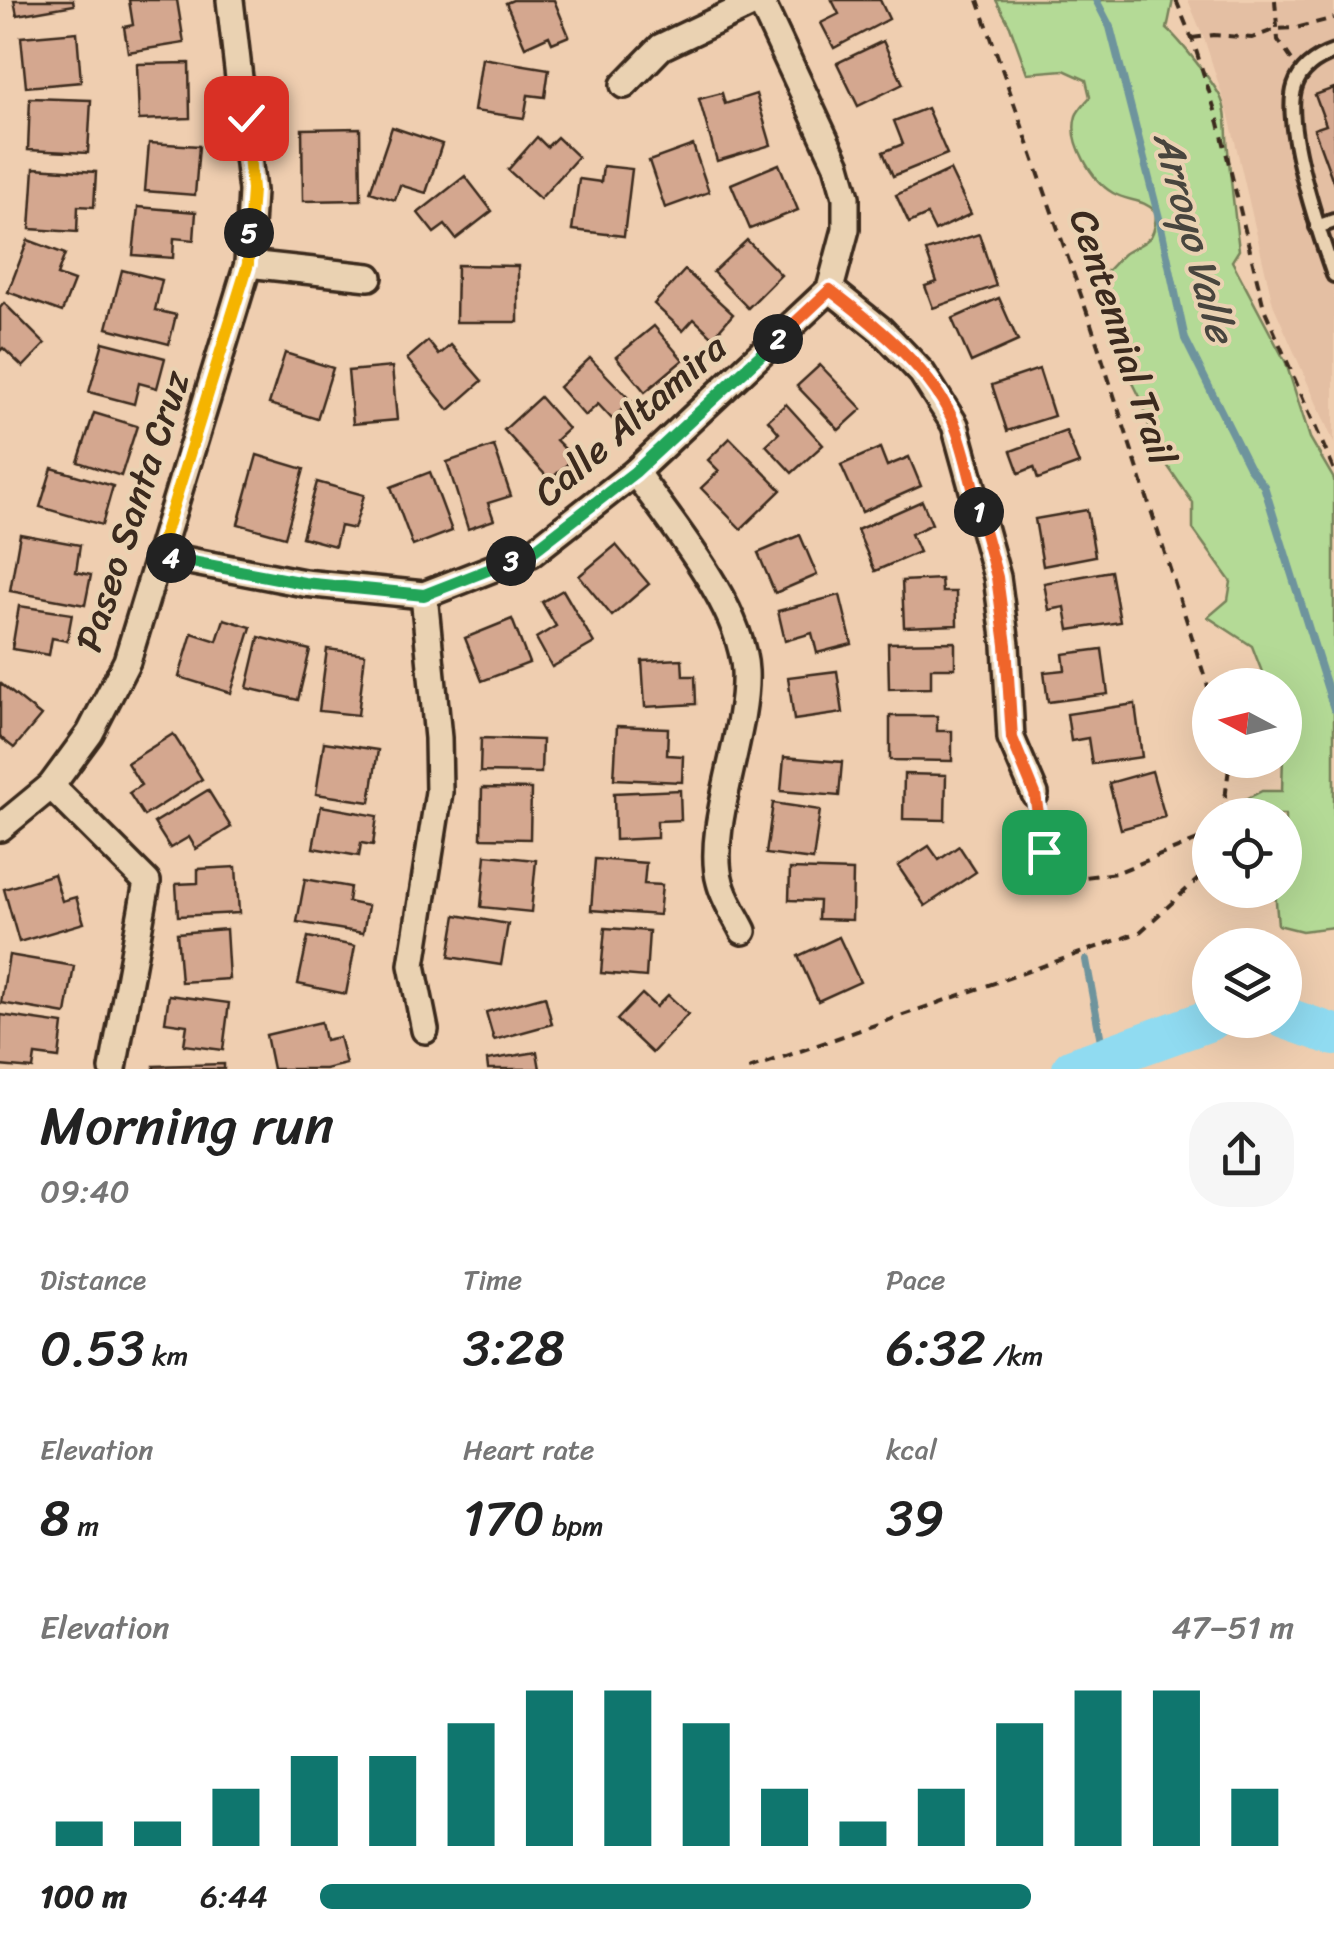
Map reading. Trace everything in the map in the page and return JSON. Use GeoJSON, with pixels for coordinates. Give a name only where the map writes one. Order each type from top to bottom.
{"type":"FeatureCollection","features":[{"type":"Feature","properties":{"kind":"street","name":"Paseo Santa Cruz"},"geometry":{"type":"LineString","coordinates":[[0,828],[51,786],[90,733],[127,660],[248,264],[252,190],[230,0]]}},
{"type":"Feature","properties":{"kind":"street"},"geometry":{"type":"LineString","coordinates":[[624,85],[661,47],[760,0],[837,165],[846,197],[846,230],[830,290],[881,330],[922,373],[956,425],[997,577],[1012,738],[1035,794]]}},
{"type":"Feature","properties":{"kind":"street"},"geometry":{"type":"LineString","coordinates":[[248,264],[368,276]]}},
{"type":"Feature","properties":{"kind":"street","name":"Calle Altamira"},"geometry":{"type":"LineString","coordinates":[[158,555],[304,583],[424,595],[532,552],[635,472],[830,290]]}},
{"type":"Feature","properties":{"kind":"street"},"geometry":{"type":"LineString","coordinates":[[635,472],[710,579],[743,657],[745,672],[737,742],[717,850],[720,882],[743,931]]}},
{"type":"Feature","properties":{"kind":"street"},"geometry":{"type":"LineString","coordinates":[[424,595],[438,738],[439,792],[412,965],[426,1030]]}},
{"type":"Feature","properties":{"kind":"street"},"geometry":{"type":"LineString","coordinates":[[51,786],[147,882],[113,1069]]}},
{"type":"Feature","properties":{"kind":"lane"},"geometry":{"type":"LineString","coordinates":[[1334,52],[1319,57],[1304,72],[1295,85],[1292,105],[1317,228],[1334,274]]}},
{"type":"Feature","properties":{"kind":"lane"},"geometry":{"type":"LineString","coordinates":[[1317,228],[1334,221]]}},
{"type":"Feature","properties":{"kind":"path","name":"Centennial Trail"},"geometry":{"type":"LineString","coordinates":[[978,0],[1090,322],[1202,668]]}},
{"type":"Feature","properties":{"kind":"path"},"geometry":{"type":"LineString","coordinates":[[1176,0],[1219,123],[1264,308],[1334,470]]}},
{"type":"Feature","properties":{"kind":"path"},"geometry":{"type":"LineString","coordinates":[[1275,0],[1276,29],[1283,51],[1304,72]]}},
{"type":"Feature","properties":{"kind":"path"},"geometry":{"type":"LineString","coordinates":[[1192,38],[1214,34],[1252,38],[1276,29],[1334,18]]}},
{"type":"Feature","properties":{"kind":"path"},"geometry":{"type":"LineString","coordinates":[[1035,794],[1044,852],[1076,878],[1116,873],[1192,842]]}},
{"type":"Feature","properties":{"kind":"path"},"geometry":{"type":"LineString","coordinates":[[750,1069],[1140,932],[1192,884]]}},
{"type":"Feature","properties":{"kind":"shaded area"},"geometry":{"type":"Polygon","coordinates":[[[1188,0],[1334,0],[1334,443],[1273,304],[1230,120],[1188,0]]]}},
{"type":"Feature","properties":{"kind":"green space"},"geometry":{"type":"Polygon","coordinates":[[[996,0],[1173,0],[1167,29],[1223,102],[1239,250],[1232,261],[1286,363],[1310,438],[1334,479],[1334,927],[1302,931],[1278,925],[1277,908],[1302,908],[1302,798],[1248,798],[1262,791],[1282,791],[1282,778],[1302,778],[1302,668],[1260,668],[1252,646],[1208,617],[1228,600],[1231,582],[1193,529],[1193,503],[1154,446],[1143,403],[1124,365],[1111,324],[1105,298],[1107,271],[1125,253],[1149,239],[1156,212],[1146,204],[1113,193],[1090,170],[1074,126],[1077,114],[1090,97],[1086,80],[1064,70],[1027,73],[996,0]]]}},
{"type":"Feature","properties":{"kind":"building"},"geometry":{"type":"Polygon","coordinates":[[[14,0],[73,0],[74,5],[17,15],[14,0]]]}},
{"type":"Feature","properties":{"kind":"building"},"geometry":{"type":"Polygon","coordinates":[[[129,0],[177,0],[184,43],[128,52],[124,27],[133,25],[129,0]]]}},
{"type":"Feature","properties":{"kind":"building"},"geometry":{"type":"Polygon","coordinates":[[[554,0],[569,36],[552,43],[549,36],[525,47],[506,3],[554,0]]]}},
{"type":"Feature","properties":{"kind":"building"},"geometry":{"type":"Polygon","coordinates":[[[832,0],[880,0],[889,19],[834,48],[821,23],[839,14],[832,0]]]}},
{"type":"Feature","properties":{"kind":"building"},"geometry":{"type":"Polygon","coordinates":[[[77,32],[81,82],[26,87],[21,37],[77,32]]]}},
{"type":"Feature","properties":{"kind":"building"},"geometry":{"type":"Polygon","coordinates":[[[883,41],[903,84],[858,106],[837,63],[883,41]]]}},
{"type":"Feature","properties":{"kind":"building"},"geometry":{"type":"Polygon","coordinates":[[[482,58],[549,69],[545,97],[528,95],[524,118],[474,111],[482,58]]]}},
{"type":"Feature","properties":{"kind":"building"},"geometry":{"type":"Polygon","coordinates":[[[189,63],[190,118],[139,120],[137,64],[189,63]]]}},
{"type":"Feature","properties":{"kind":"building"},"geometry":{"type":"Polygon","coordinates":[[[1334,88],[1334,184],[1314,129],[1326,125],[1315,95],[1334,88]]]}},
{"type":"Feature","properties":{"kind":"building"},"geometry":{"type":"Polygon","coordinates":[[[722,93],[725,104],[756,94],[771,145],[717,161],[699,99],[722,93]]]}},
{"type":"Feature","properties":{"kind":"building"},"geometry":{"type":"Polygon","coordinates":[[[30,98],[91,100],[88,153],[28,150],[30,98]]]}},
{"type":"Feature","properties":{"kind":"building"},"geometry":{"type":"Polygon","coordinates":[[[927,108],[947,154],[893,176],[883,152],[903,144],[894,121],[927,108]]]}},
{"type":"Feature","properties":{"kind":"building"},"geometry":{"type":"Polygon","coordinates":[[[392,127],[442,144],[426,193],[400,185],[395,200],[370,192],[392,127]]]}},
{"type":"Feature","properties":{"kind":"building"},"geometry":{"type":"Polygon","coordinates":[[[360,128],[361,200],[303,201],[302,129],[360,128]]]}},
{"type":"Feature","properties":{"kind":"building"},"geometry":{"type":"Polygon","coordinates":[[[537,137],[547,147],[557,137],[578,157],[540,199],[508,170],[537,137]]]}},
{"type":"Feature","properties":{"kind":"building"},"geometry":{"type":"Polygon","coordinates":[[[149,143],[199,146],[195,195],[145,191],[149,143]]]}},
{"type":"Feature","properties":{"kind":"building"},"geometry":{"type":"Polygon","coordinates":[[[693,145],[709,192],[665,208],[649,161],[693,145]]]}},
{"type":"Feature","properties":{"kind":"building"},"geometry":{"type":"Polygon","coordinates":[[[779,164],[798,210],[750,229],[731,184],[779,164]]]}},
{"type":"Feature","properties":{"kind":"building"},"geometry":{"type":"Polygon","coordinates":[[[603,166],[632,169],[624,236],[572,230],[579,179],[601,182],[603,166]]]}},
{"type":"Feature","properties":{"kind":"building"},"geometry":{"type":"Polygon","coordinates":[[[34,168],[96,172],[94,207],[78,206],[77,232],[30,229],[34,168]]]}},
{"type":"Feature","properties":{"kind":"building"},"geometry":{"type":"Polygon","coordinates":[[[950,170],[971,214],[935,231],[927,215],[909,223],[896,195],[950,170]]]}},
{"type":"Feature","properties":{"kind":"building"},"geometry":{"type":"Polygon","coordinates":[[[465,176],[492,211],[456,239],[445,225],[434,233],[418,213],[465,176]]]}},
{"type":"Feature","properties":{"kind":"building"},"geometry":{"type":"Polygon","coordinates":[[[138,207],[196,212],[194,240],[174,238],[173,258],[133,255],[138,207]]]}},
{"type":"Feature","properties":{"kind":"building"},"geometry":{"type":"Polygon","coordinates":[[[979,234],[996,286],[933,308],[925,286],[937,282],[926,251],[979,234]]]}},
{"type":"Feature","properties":{"kind":"building"},"geometry":{"type":"Polygon","coordinates":[[[28,240],[65,254],[57,275],[74,281],[62,312],[8,292],[28,240]]]}},
{"type":"Feature","properties":{"kind":"building"},"geometry":{"type":"Polygon","coordinates":[[[747,240],[781,275],[748,308],[713,272],[747,240]]]}},
{"type":"Feature","properties":{"kind":"building"},"geometry":{"type":"Polygon","coordinates":[[[457,265],[518,266],[518,322],[456,322],[457,265]]]}},
{"type":"Feature","properties":{"kind":"building"},"geometry":{"type":"Polygon","coordinates":[[[122,270],[162,280],[155,310],[176,315],[169,344],[107,328],[122,270]]]}},
{"type":"Feature","properties":{"kind":"building"},"geometry":{"type":"Polygon","coordinates":[[[685,270],[733,314],[713,337],[694,319],[683,331],[654,304],[685,270]]]}},
{"type":"Feature","properties":{"kind":"building"},"geometry":{"type":"Polygon","coordinates":[[[999,298],[1018,341],[971,362],[952,319],[999,298]]]}},
{"type":"Feature","properties":{"kind":"building"},"geometry":{"type":"Polygon","coordinates":[[[4,303],[45,344],[23,367],[3,348],[0,351],[0,308],[4,303]]]}},
{"type":"Feature","properties":{"kind":"building"},"geometry":{"type":"Polygon","coordinates":[[[654,326],[683,360],[645,392],[616,357],[654,326]]]}},
{"type":"Feature","properties":{"kind":"building"},"geometry":{"type":"Polygon","coordinates":[[[428,341],[439,355],[451,345],[482,381],[449,410],[407,359],[428,341]]]}},
{"type":"Feature","properties":{"kind":"building"},"geometry":{"type":"Polygon","coordinates":[[[103,342],[165,358],[157,388],[139,383],[134,404],[89,392],[103,342]]]}},
{"type":"Feature","properties":{"kind":"building"},"geometry":{"type":"Polygon","coordinates":[[[285,353],[333,368],[317,419],[269,404],[285,353]]]}},
{"type":"Feature","properties":{"kind":"building"},"geometry":{"type":"Polygon","coordinates":[[[590,358],[631,401],[612,419],[598,404],[585,416],[559,387],[590,358]]]}},
{"type":"Feature","properties":{"kind":"building"},"geometry":{"type":"Polygon","coordinates":[[[820,365],[862,409],[839,430],[797,386],[820,365]]]}},
{"type":"Feature","properties":{"kind":"building"},"geometry":{"type":"Polygon","coordinates":[[[392,367],[397,420],[353,424],[348,371],[392,367]]]}},
{"type":"Feature","properties":{"kind":"building"},"geometry":{"type":"Polygon","coordinates":[[[1039,369],[1054,416],[1007,431],[992,385],[1039,369]]]}},
{"type":"Feature","properties":{"kind":"building"},"geometry":{"type":"Polygon","coordinates":[[[540,397],[568,429],[556,440],[574,458],[550,480],[504,430],[540,397]]]}},
{"type":"Feature","properties":{"kind":"building"},"geometry":{"type":"Polygon","coordinates":[[[786,404],[823,445],[792,473],[766,445],[779,433],[768,420],[786,404]]]}},
{"type":"Feature","properties":{"kind":"building"},"geometry":{"type":"Polygon","coordinates":[[[94,413],[137,426],[121,476],[78,462],[94,413]]]}},
{"type":"Feature","properties":{"kind":"building"},"geometry":{"type":"Polygon","coordinates":[[[1066,431],[1079,464],[1038,479],[1034,467],[1019,473],[1011,451],[1066,431]]]}},
{"type":"Feature","properties":{"kind":"building"},"geometry":{"type":"Polygon","coordinates":[[[730,438],[781,490],[741,529],[701,488],[719,471],[708,460],[730,438]]]}},
{"type":"Feature","properties":{"kind":"building"},"geometry":{"type":"Polygon","coordinates":[[[494,446],[511,496],[488,503],[494,520],[468,529],[447,462],[494,446]]]}},
{"type":"Feature","properties":{"kind":"building"},"geometry":{"type":"Polygon","coordinates":[[[880,448],[887,466],[909,457],[921,486],[862,512],[841,465],[880,448]]]}},
{"type":"Feature","properties":{"kind":"building"},"geometry":{"type":"Polygon","coordinates":[[[257,455],[304,469],[285,537],[238,524],[257,455]]]}},
{"type":"Feature","properties":{"kind":"building"},"geometry":{"type":"Polygon","coordinates":[[[52,468],[113,486],[102,525],[40,507],[52,468]]]}},
{"type":"Feature","properties":{"kind":"building"},"geometry":{"type":"Polygon","coordinates":[[[430,472],[452,531],[413,546],[391,487],[430,472]]]}},
{"type":"Feature","properties":{"kind":"building"},"geometry":{"type":"Polygon","coordinates":[[[317,482],[364,495],[354,529],[340,526],[335,546],[302,537],[317,482]]]}},
{"type":"Feature","properties":{"kind":"building"},"geometry":{"type":"Polygon","coordinates":[[[922,501],[932,524],[911,534],[919,552],[875,571],[857,530],[922,501]]]}},
{"type":"Feature","properties":{"kind":"building"},"geometry":{"type":"Polygon","coordinates":[[[1087,510],[1095,556],[1043,566],[1035,519],[1087,510]]]}},
{"type":"Feature","properties":{"kind":"building"},"geometry":{"type":"Polygon","coordinates":[[[20,534],[80,545],[76,572],[91,575],[85,605],[10,591],[20,534]]]}},
{"type":"Feature","properties":{"kind":"building"},"geometry":{"type":"Polygon","coordinates":[[[800,535],[817,575],[775,593],[758,553],[800,535]]]}},
{"type":"Feature","properties":{"kind":"building"},"geometry":{"type":"Polygon","coordinates":[[[616,545],[649,584],[612,616],[579,576],[616,545]]]}},
{"type":"Feature","properties":{"kind":"building"},"geometry":{"type":"Polygon","coordinates":[[[1111,571],[1120,622],[1069,630],[1065,607],[1049,610],[1044,583],[1111,571]]]}},
{"type":"Feature","properties":{"kind":"building"},"geometry":{"type":"Polygon","coordinates":[[[941,579],[942,592],[956,592],[957,625],[904,627],[902,581],[941,579]]]}},
{"type":"Feature","properties":{"kind":"building"},"geometry":{"type":"Polygon","coordinates":[[[563,590],[594,643],[552,667],[536,638],[556,626],[542,602],[563,590]]]}},
{"type":"Feature","properties":{"kind":"building"},"geometry":{"type":"Polygon","coordinates":[[[840,595],[852,644],[817,653],[812,633],[785,641],[778,611],[840,595]]]}},
{"type":"Feature","properties":{"kind":"building"},"geometry":{"type":"Polygon","coordinates":[[[19,606],[72,614],[67,641],[52,638],[49,655],[12,649],[19,606]]]}},
{"type":"Feature","properties":{"kind":"building"},"geometry":{"type":"Polygon","coordinates":[[[224,619],[251,627],[231,693],[179,677],[192,633],[217,641],[224,619]]]}},
{"type":"Feature","properties":{"kind":"building"},"geometry":{"type":"Polygon","coordinates":[[[512,619],[529,663],[482,681],[465,638],[512,619]]]}},
{"type":"Feature","properties":{"kind":"building"},"geometry":{"type":"Polygon","coordinates":[[[259,637],[310,650],[298,700],[247,688],[259,637]]]}},
{"type":"Feature","properties":{"kind":"building"},"geometry":{"type":"Polygon","coordinates":[[[955,642],[955,668],[931,668],[931,688],[889,689],[888,643],[955,642]]]}},
{"type":"Feature","properties":{"kind":"building"},"geometry":{"type":"Polygon","coordinates":[[[327,649],[365,654],[358,715],[319,711],[327,649]]]}},
{"type":"Feature","properties":{"kind":"building"},"geometry":{"type":"Polygon","coordinates":[[[1102,649],[1108,694],[1048,702],[1044,672],[1065,670],[1063,654],[1102,649]]]}},
{"type":"Feature","properties":{"kind":"building"},"geometry":{"type":"Polygon","coordinates":[[[682,659],[683,676],[695,676],[696,704],[645,707],[642,661],[682,659]]]}},
{"type":"Feature","properties":{"kind":"building"},"geometry":{"type":"Polygon","coordinates":[[[837,671],[843,713],[794,720],[788,677],[837,671]]]}},
{"type":"Feature","properties":{"kind":"building"},"geometry":{"type":"Polygon","coordinates":[[[0,683],[41,716],[14,748],[0,737],[0,683]]]}},
{"type":"Feature","properties":{"kind":"building"},"geometry":{"type":"Polygon","coordinates":[[[1135,704],[1142,757],[1092,764],[1088,738],[1071,741],[1067,714],[1135,704]]]}},
{"type":"Feature","properties":{"kind":"building"},"geometry":{"type":"Polygon","coordinates":[[[890,716],[937,716],[937,731],[952,731],[952,761],[890,760],[890,716]]]}},
{"type":"Feature","properties":{"kind":"building"},"geometry":{"type":"Polygon","coordinates":[[[617,726],[668,728],[667,755],[683,756],[682,782],[614,779],[617,726]]]}},
{"type":"Feature","properties":{"kind":"building"},"geometry":{"type":"Polygon","coordinates":[[[173,734],[202,779],[144,816],[129,793],[141,785],[127,763],[173,734]]]}},
{"type":"Feature","properties":{"kind":"building"},"geometry":{"type":"Polygon","coordinates":[[[481,738],[542,740],[541,773],[480,772],[481,738]]]}},
{"type":"Feature","properties":{"kind":"building"},"geometry":{"type":"Polygon","coordinates":[[[324,742],[378,750],[370,802],[316,794],[324,742]]]}},
{"type":"Feature","properties":{"kind":"building"},"geometry":{"type":"Polygon","coordinates":[[[784,757],[842,762],[839,796],[781,791],[784,757]]]}},
{"type":"Feature","properties":{"kind":"building"},"geometry":{"type":"Polygon","coordinates":[[[1152,771],[1165,817],[1121,829],[1109,783],[1152,771]]]}},
{"type":"Feature","properties":{"kind":"building"},"geometry":{"type":"Polygon","coordinates":[[[904,774],[946,775],[945,820],[903,819],[904,774]]]}},
{"type":"Feature","properties":{"kind":"building"},"geometry":{"type":"Polygon","coordinates":[[[482,788],[531,789],[530,839],[481,838],[482,788]]]}},
{"type":"Feature","properties":{"kind":"building"},"geometry":{"type":"Polygon","coordinates":[[[208,790],[231,827],[196,849],[189,837],[170,848],[154,823],[208,790]]]}},
{"type":"Feature","properties":{"kind":"building"},"geometry":{"type":"Polygon","coordinates":[[[680,790],[681,820],[657,821],[657,838],[615,840],[614,793],[680,790]]]}},
{"type":"Feature","properties":{"kind":"building"},"geometry":{"type":"Polygon","coordinates":[[[773,803],[820,810],[813,860],[766,854],[773,803]]]}},
{"type":"Feature","properties":{"kind":"building"},"geometry":{"type":"Polygon","coordinates":[[[321,806],[377,816],[373,845],[361,843],[359,856],[313,848],[321,806]]]}},
{"type":"Feature","properties":{"kind":"building"},"geometry":{"type":"Polygon","coordinates":[[[929,846],[939,860],[959,846],[976,872],[925,906],[898,866],[929,846]]]}},
{"type":"Feature","properties":{"kind":"building"},"geometry":{"type":"Polygon","coordinates":[[[486,855],[536,860],[531,912],[481,907],[486,855]]]}},
{"type":"Feature","properties":{"kind":"building"},"geometry":{"type":"Polygon","coordinates":[[[595,859],[646,863],[644,884],[662,885],[659,915],[591,910],[595,859]]]}},
{"type":"Feature","properties":{"kind":"building"},"geometry":{"type":"Polygon","coordinates":[[[236,867],[239,913],[178,916],[176,884],[198,883],[198,869],[236,867]]]}},
{"type":"Feature","properties":{"kind":"building"},"geometry":{"type":"Polygon","coordinates":[[[790,869],[853,871],[852,920],[818,919],[819,901],[789,900],[790,869]]]}},
{"type":"Feature","properties":{"kind":"building"},"geometry":{"type":"Polygon","coordinates":[[[54,874],[62,901],[76,897],[84,923],[19,942],[4,889],[54,874]]]}},
{"type":"Feature","properties":{"kind":"building"},"geometry":{"type":"Polygon","coordinates":[[[305,879],[350,887],[348,902],[368,906],[363,933],[297,922],[305,879]]]}},
{"type":"Feature","properties":{"kind":"building"},"geometry":{"type":"Polygon","coordinates":[[[456,915],[508,924],[501,965],[449,957],[456,915]]]}},
{"type":"Feature","properties":{"kind":"building"},"geometry":{"type":"Polygon","coordinates":[[[605,928],[649,931],[646,977],[601,973],[605,928]]]}},
{"type":"Feature","properties":{"kind":"building"},"geometry":{"type":"Polygon","coordinates":[[[226,929],[229,979],[181,982],[177,933],[226,929]]]}},
{"type":"Feature","properties":{"kind":"building"},"geometry":{"type":"Polygon","coordinates":[[[308,937],[355,946],[346,994],[298,984],[308,937]]]}},
{"type":"Feature","properties":{"kind":"building"},"geometry":{"type":"Polygon","coordinates":[[[839,937],[860,982],[818,1001],[798,956],[839,937]]]}},
{"type":"Feature","properties":{"kind":"building"},"geometry":{"type":"Polygon","coordinates":[[[9,955],[74,966],[66,1014],[1,1003],[9,955]]]}},
{"type":"Feature","properties":{"kind":"building"},"geometry":{"type":"Polygon","coordinates":[[[642,994],[656,1007],[668,995],[688,1014],[652,1053],[617,1020],[642,994]]]}},
{"type":"Feature","properties":{"kind":"building"},"geometry":{"type":"Polygon","coordinates":[[[169,995],[229,1003],[223,1050],[184,1045],[187,1025],[165,1022],[169,995]]]}},
{"type":"Feature","properties":{"kind":"building"},"geometry":{"type":"Polygon","coordinates":[[[545,996],[552,1024],[494,1040],[486,1012],[545,996]]]}},
{"type":"Feature","properties":{"kind":"building"},"geometry":{"type":"Polygon","coordinates":[[[1,1015],[63,1024],[59,1058],[35,1055],[33,1069],[0,1066],[1,1015]]]}},
{"type":"Feature","properties":{"kind":"building"},"geometry":{"type":"Polygon","coordinates":[[[321,1022],[325,1040],[339,1037],[346,1064],[325,1069],[273,1069],[266,1035],[321,1022]]]}},
{"type":"Feature","properties":{"kind":"building"},"geometry":{"type":"Polygon","coordinates":[[[537,1052],[540,1069],[488,1069],[487,1060],[537,1052]]]}},
{"type":"Feature","properties":{"kind":"building"},"geometry":{"type":"Polygon","coordinates":[[[224,1064],[224,1069],[154,1069],[154,1066],[224,1064]]]}},
{"type":"Feature","properties":{"kind":"waterway","name":"Arroyo Valle"},"geometry":{"type":"LineString","coordinates":[[1096,0],[1110,27],[1159,218],[1185,339],[1249,467],[1264,486],[1334,709]]}},
{"type":"Feature","properties":{"kind":"waterway"},"geometry":{"type":"LineString","coordinates":[[1086,960],[1104,1057]]}},
{"type":"Feature","properties":{"kind":"waterway"},"geometry":{"type":"LineString","coordinates":[[1302,1024],[1334,1035]]}},
{"type":"Feature","properties":{"kind":"waterway"},"geometry":{"type":"LineString","coordinates":[[1073,1069],[1192,1026]]}},
{"type":"Feature","properties":{"kind":"route"},"geometry":{"type":"LineString","coordinates":[[246,118],[252,190],[248,264],[158,555],[304,583],[424,595],[532,552],[635,472],[830,290],[881,330],[922,373],[956,425],[997,577],[1006,645],[1008,718],[1019,760],[1035,794],[1044,852]]}}]}
